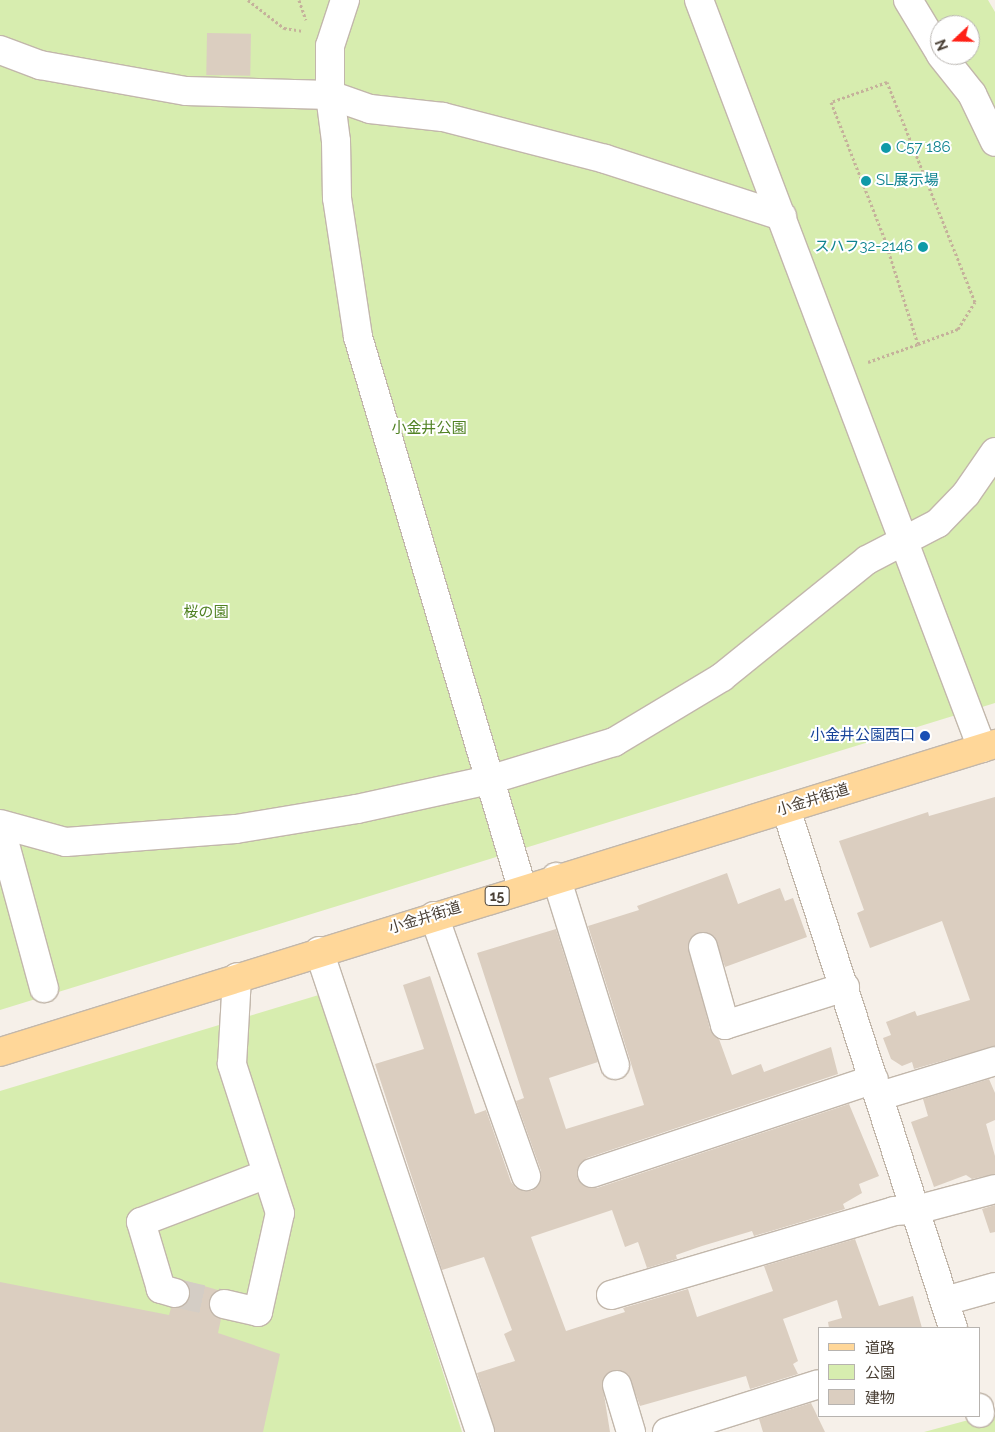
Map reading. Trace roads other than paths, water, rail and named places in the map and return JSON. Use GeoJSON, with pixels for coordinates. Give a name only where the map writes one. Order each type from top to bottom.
{"type":"FeatureCollection","features":[{"type":"Feature","properties":{"kind":"main road","name":"小金井街道"},"geometry":{"type":"LineString","coordinates":[[0,1052],[556,877],[786,809],[989,746]]}},
{"type":"Feature","properties":{"kind":"street"},"geometry":{"type":"LineString","coordinates":[[345,0],[330,46],[330,95],[336,141],[337,198],[358,338],[522,888]]}},
{"type":"Feature","properties":{"kind":"street"},"geometry":{"type":"LineString","coordinates":[[698,0],[842,372],[902,541],[989,746]]}},
{"type":"Feature","properties":{"kind":"street"},"geometry":{"type":"LineString","coordinates":[[908,0],[930,36]]}},
{"type":"Feature","properties":{"kind":"street"},"geometry":{"type":"LineString","coordinates":[[0,50],[40,65],[186,91],[330,95],[370,109],[443,117],[605,159],[782,216]]}},
{"type":"Feature","properties":{"kind":"street"},"geometry":{"type":"LineString","coordinates":[[950,65],[972,94],[995,142]]}},
{"type":"Feature","properties":{"kind":"street"},"geometry":{"type":"LineString","coordinates":[[44,988],[0,825],[66,842],[236,829],[357,809],[489,780],[614,742],[722,677],[820,594],[866,560],[938,523],[966,494],[995,452]]}},
{"type":"Feature","properties":{"kind":"street"},"geometry":{"type":"LineString","coordinates":[[786,809],[845,987],[953,1327]]}},
{"type":"Feature","properties":{"kind":"street"},"geometry":{"type":"LineString","coordinates":[[556,877],[615,1065]]}},
{"type":"Feature","properties":{"kind":"street"},"geometry":{"type":"LineString","coordinates":[[434,916],[526,1176]]}},
{"type":"Feature","properties":{"kind":"street"},"geometry":{"type":"LineString","coordinates":[[703,947],[725,1025],[845,987]]}},
{"type":"Feature","properties":{"kind":"street"},"geometry":{"type":"LineString","coordinates":[[319,951],[480,1432]]}},
{"type":"Feature","properties":{"kind":"street"},"geometry":{"type":"LineString","coordinates":[[224,1304],[258,1312],[280,1213],[232,1064],[237,977]]}},
{"type":"Feature","properties":{"kind":"street"},"geometry":{"type":"LineString","coordinates":[[592,1173],[877,1088],[995,1060]]}},
{"type":"Feature","properties":{"kind":"street"},"geometry":{"type":"LineString","coordinates":[[175,1293],[161,1290],[141,1222],[267,1174]]}},
{"type":"Feature","properties":{"kind":"street"},"geometry":{"type":"LineString","coordinates":[[611,1296],[894,1211],[916,1210],[995,1189]]}},
{"type":"Feature","properties":{"kind":"street"},"geometry":{"type":"LineString","coordinates":[[945,1301],[995,1287]]}},
{"type":"Feature","properties":{"kind":"street"},"geometry":{"type":"LineString","coordinates":[[667,1432],[818,1384]]}},
{"type":"Feature","properties":{"kind":"street"},"geometry":{"type":"LineString","coordinates":[[617,1385],[631,1432]]}},
{"type":"Feature","properties":{"kind":"tunnel"},"geometry":{"type":"LineString","coordinates":[[175,1293],[224,1304]]}},
{"type":"Feature","properties":{"kind":"place","name":"C57 186"},"geometry":{"type":"Point","coordinates":[886,148]}},
{"type":"Feature","properties":{"kind":"place","name":"SL展示場"},"geometry":{"type":"Point","coordinates":[866,181]}},
{"type":"Feature","properties":{"kind":"place","name":"スハフ32-2146"},"geometry":{"type":"Point","coordinates":[923,247]}},
{"type":"Feature","properties":{"kind":"place","name":"小金井公園西口"},"geometry":{"type":"Point","coordinates":[925,736]}},
{"type":"Feature","properties":{"kind":"park label","name":"小金井公園"},"geometry":{"type":"Point","coordinates":[429,429]}},
{"type":"Feature","properties":{"kind":"park label","name":"桜の園"},"geometry":{"type":"Point","coordinates":[206,613]}}]}
